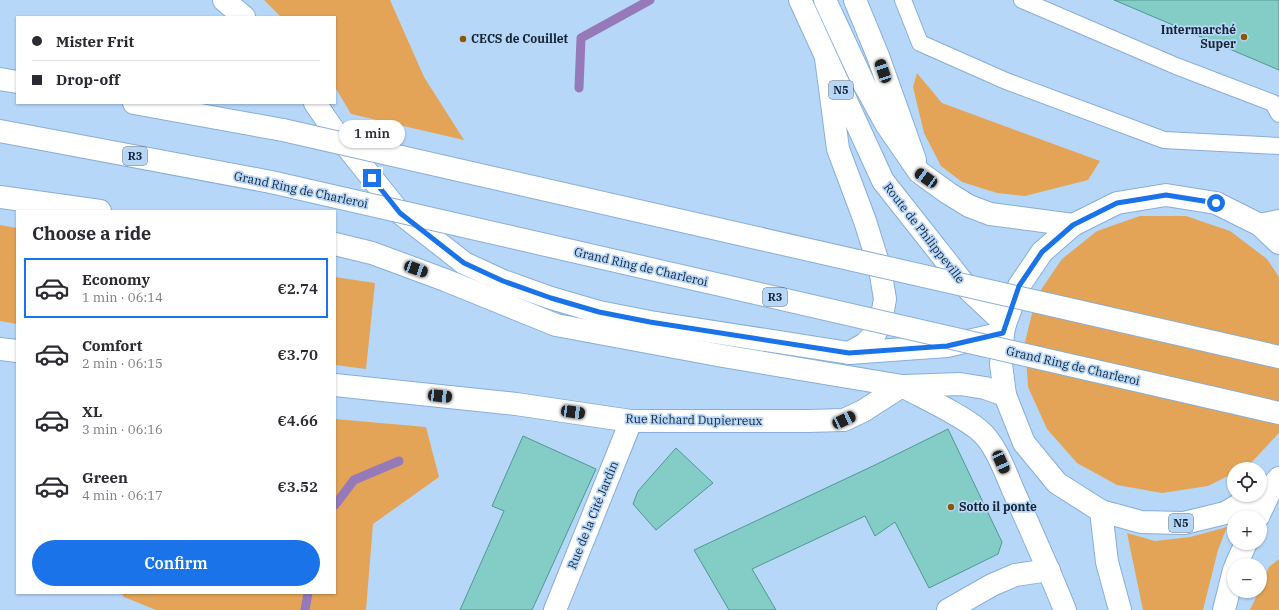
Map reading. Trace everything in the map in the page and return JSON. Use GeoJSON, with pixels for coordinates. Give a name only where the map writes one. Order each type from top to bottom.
{"type":"FeatureCollection","features":[{"type":"Feature","properties":{"kind":"main road"},"geometry":{"type":"LineString","coordinates":[[224,0],[243,16]]}},
{"type":"Feature","properties":{"kind":"main road","name":"Route de Philippeville"},"geometry":{"type":"LineString","coordinates":[[800,0],[883,181],[969,290],[1004,329]]}},
{"type":"Feature","properties":{"kind":"main road","name":"N5"},"geometry":{"type":"LineString","coordinates":[[825,0],[864,84],[886,124],[919,172],[969,206],[990,214],[1073,225]]}},
{"type":"Feature","properties":{"kind":"main road"},"geometry":{"type":"LineString","coordinates":[[855,0],[878,56],[919,172]]}},
{"type":"Feature","properties":{"kind":"main road"},"geometry":{"type":"LineString","coordinates":[[826,58],[838,149],[880,268],[885,299],[882,316],[876,332],[865,344],[849,353]]}},
{"type":"Feature","properties":{"kind":"main road"},"geometry":{"type":"LineString","coordinates":[[0,79],[16,82]]}},
{"type":"Feature","properties":{"kind":"main road"},"geometry":{"type":"LineString","coordinates":[[140,104],[283,130],[1279,357]]}},
{"type":"Feature","properties":{"kind":"main road"},"geometry":{"type":"LineString","coordinates":[[316,104],[335,132],[400,213],[464,263],[503,281],[551,298],[599,312],[650,322],[849,353],[947,346],[1004,329]]}},
{"type":"Feature","properties":{"kind":"main road","name":"Grand Ring de Charleroi"},"geometry":{"type":"LineString","coordinates":[[0,131],[271,182],[1279,413]]}},
{"type":"Feature","properties":{"kind":"main road","name":"N5"},"geometry":{"type":"LineString","coordinates":[[1269,488],[1225,513],[1184,523],[1141,522],[1101,510],[1057,483],[1024,443],[1005,395],[1001,364],[1004,329],[1019,286],[1042,252],[1073,225],[1117,203],[1166,195],[1216,203],[1270,223],[1279,243]]}},
{"type":"Feature","properties":{"kind":"main road"},"geometry":{"type":"LineString","coordinates":[[0,197],[93,210]]}},
{"type":"Feature","properties":{"kind":"main road"},"geometry":{"type":"LineString","coordinates":[[336,244],[372,253],[438,277],[556,325],[723,356],[902,386],[960,384],[985,388],[1005,395]]}},
{"type":"Feature","properties":{"kind":"main road"},"geometry":{"type":"LineString","coordinates":[[0,349],[16,351]]}},
{"type":"Feature","properties":{"kind":"main road","name":"Rue Richard Dupierreux"},"geometry":{"type":"LineString","coordinates":[[336,385],[516,404],[631,421],[844,420],[863,411],[902,386]]}},
{"type":"Feature","properties":{"kind":"main road"},"geometry":{"type":"LineString","coordinates":[[902,386],[965,421],[980,431],[990,444],[1001,462],[1065,610]]}},
{"type":"Feature","properties":{"kind":"main road"},"geometry":{"type":"LineString","coordinates":[[1001,462],[1014,419]]}},
{"type":"Feature","properties":{"kind":"main road","name":"Rue de la Cité Jardin"},"geometry":{"type":"LineString","coordinates":[[555,610],[631,421]]}},
{"type":"Feature","properties":{"kind":"main road","name":"N5"},"geometry":{"type":"LineString","coordinates":[[1261,510],[1269,488]]}},
{"type":"Feature","properties":{"kind":"main road"},"geometry":{"type":"LineString","coordinates":[[1101,510],[1107,562],[1120,610]]}},
{"type":"Feature","properties":{"kind":"main road"},"geometry":{"type":"LineString","coordinates":[[948,610],[992,585],[1015,575],[1049,570]]}},
{"type":"Feature","properties":{"kind":"main road"},"geometry":{"type":"LineString","coordinates":[[1224,610],[1227,598]]}},
{"type":"Feature","properties":{"kind":"lane"},"geometry":{"type":"LineString","coordinates":[[903,0],[920,43],[1031,91],[1164,140],[1279,146]]}},
{"type":"Feature","properties":{"kind":"lane"},"geometry":{"type":"LineString","coordinates":[[1022,0],[1176,66],[1277,103]]}},
{"type":"Feature","properties":{"kind":"shaded area"},"geometry":{"type":"Polygon","coordinates":[[[264,0],[390,0],[424,77],[464,140],[351,114],[336,89],[336,16],[280,16],[264,0]]]}},
{"type":"Feature","properties":{"kind":"shaded area"},"geometry":{"type":"Polygon","coordinates":[[[917,73],[942,103],[1100,161],[1088,180],[1025,196],[997,193],[962,182],[941,166],[924,133],[913,87],[917,73]]]}},
{"type":"Feature","properties":{"kind":"shaded area"},"geometry":{"type":"Polygon","coordinates":[[[1140,216],[1186,216],[1230,231],[1267,259],[1279,277],[1279,433],[1252,462],[1227,462],[1227,476],[1208,486],[1162,493],[1117,485],[1077,463],[1047,429],[1028,387],[1025,342],[1036,297],[1062,259],[1097,231],[1140,216]]]}},
{"type":"Feature","properties":{"kind":"shaded area"},"geometry":{"type":"Polygon","coordinates":[[[0,225],[16,228],[16,324],[0,321],[0,225]]]}},
{"type":"Feature","properties":{"kind":"shaded area"},"geometry":{"type":"Polygon","coordinates":[[[336,277],[375,283],[366,369],[336,365],[336,277]]]}},
{"type":"Feature","properties":{"kind":"shaded area"},"geometry":{"type":"Polygon","coordinates":[[[336,419],[426,427],[439,477],[373,524],[366,610],[156,610],[124,597],[122,594],[336,594],[336,419]]]}},
{"type":"Feature","properties":{"kind":"shaded area"},"geometry":{"type":"Polygon","coordinates":[[[1227,527],[1218,550],[1203,610],[1143,610],[1127,533],[1155,541],[1190,537],[1227,527]]]}},
{"type":"Feature","properties":{"kind":"shaded area"},"geometry":{"type":"Polygon","coordinates":[[[1279,559],[1279,610],[1250,610],[1256,598],[1267,598],[1267,572],[1269,567],[1279,559]]]}},
{"type":"Feature","properties":{"kind":"building","name":"Intermarché Super"},"geometry":{"type":"Polygon","coordinates":[[[1114,0],[1279,0],[1279,70],[1114,0]]]}},
{"type":"Feature","properties":{"kind":"building"},"geometry":{"type":"Polygon","coordinates":[[[948,429],[1002,542],[998,554],[929,588],[895,522],[875,536],[865,516],[752,569],[776,610],[729,610],[694,550],[948,429]]]}},
{"type":"Feature","properties":{"kind":"building"},"geometry":{"type":"Polygon","coordinates":[[[523,436],[596,469],[532,610],[460,610],[504,511],[492,506],[523,436]]]}},
{"type":"Feature","properties":{"kind":"building"},"geometry":{"type":"Polygon","coordinates":[[[676,448],[713,483],[656,530],[633,504],[638,491],[676,448]]]}},
{"type":"Feature","properties":{"kind":"waterway"},"geometry":{"type":"LineString","coordinates":[[579,88],[581,38],[650,0]]}},
{"type":"Feature","properties":{"kind":"waterway"},"geometry":{"type":"LineString","coordinates":[[336,504],[354,480],[399,461]]}},
{"type":"Feature","properties":{"kind":"waterway"},"geometry":{"type":"LineString","coordinates":[[305,610],[308,594]]}},
{"type":"Feature","properties":{"kind":"place","name":"Intermarché Super"},"geometry":{"type":"Point","coordinates":[1244,37]}},
{"type":"Feature","properties":{"kind":"place","name":"CECS de Couillet"},"geometry":{"type":"Point","coordinates":[463,39]}},
{"type":"Feature","properties":{"kind":"place","name":"Sotto il ponte"},"geometry":{"type":"Point","coordinates":[951,507]}},
{"type":"Feature","properties":{"kind":"route"},"geometry":{"type":"LineString","coordinates":[[372,178],[400,213],[464,263],[503,281],[551,298],[599,312],[650,322],[849,353],[947,346],[1003,333],[1019,286],[1042,252],[1073,225],[1117,203],[1166,195],[1216,203]]}}]}
